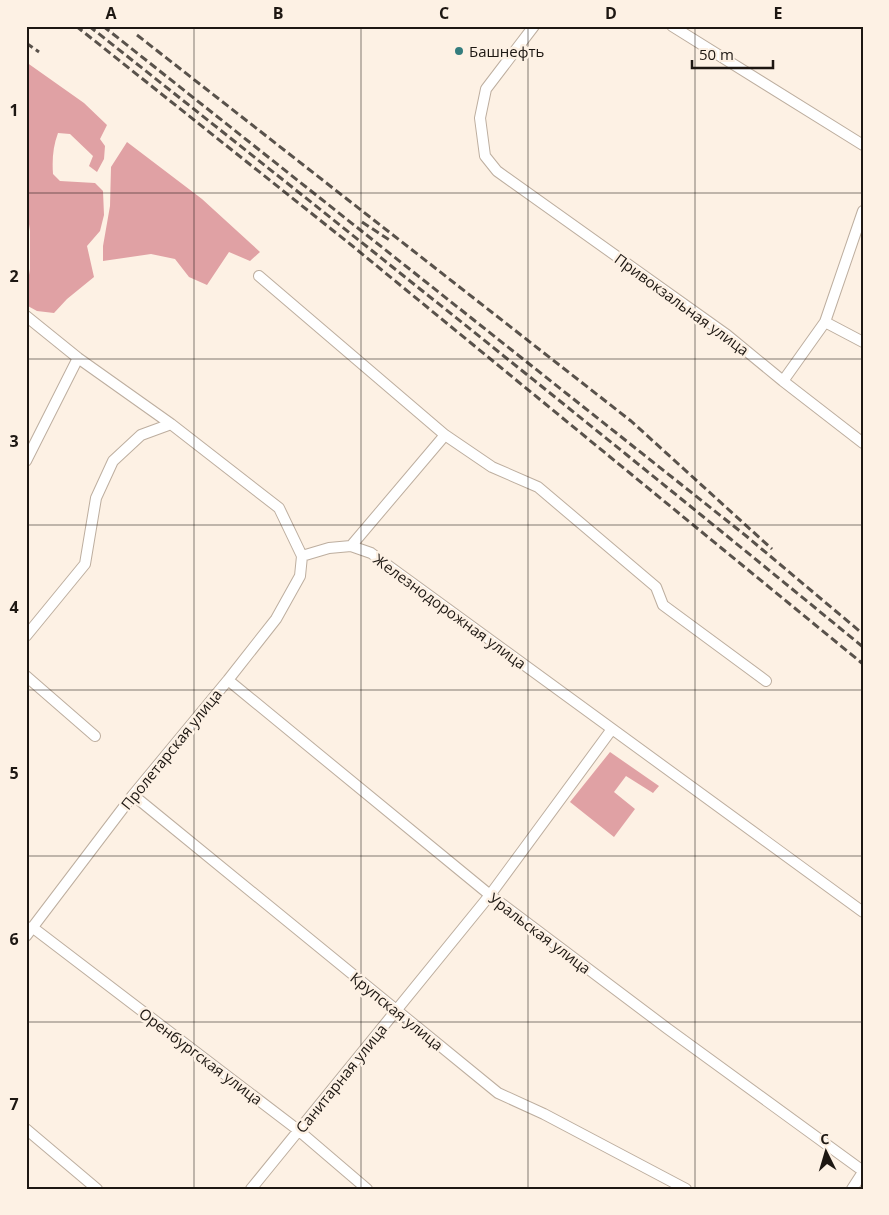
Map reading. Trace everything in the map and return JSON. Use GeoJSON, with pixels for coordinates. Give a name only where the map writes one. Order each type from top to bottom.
{"type":"FeatureCollection","features":[{"type":"Feature","properties":{"kind":"street","name":"Привокзальная улица"},"geometry":{"type":"LineString","coordinates":[[534,26],[486,89],[480,118],[485,156],[497,171],[727,334],[863,443]]}},
{"type":"Feature","properties":{"kind":"street"},"geometry":{"type":"LineString","coordinates":[[672,26],[862,143]]}},
{"type":"Feature","properties":{"kind":"street"},"geometry":{"type":"LineString","coordinates":[[784,381],[825,322],[863,212]]}},
{"type":"Feature","properties":{"kind":"street"},"geometry":{"type":"LineString","coordinates":[[259,276],[445,436],[492,467],[538,488],[656,587],[663,605],[766,681]]}},
{"type":"Feature","properties":{"kind":"street"},"geometry":{"type":"LineString","coordinates":[[26,316],[78,358],[171,424],[279,508],[302,556]]}},
{"type":"Feature","properties":{"kind":"street"},"geometry":{"type":"LineString","coordinates":[[825,322],[863,342]]}},
{"type":"Feature","properties":{"kind":"street"},"geometry":{"type":"LineString","coordinates":[[26,461],[78,358]]}},
{"type":"Feature","properties":{"kind":"street"},"geometry":{"type":"LineString","coordinates":[[26,636],[85,564],[96,498],[113,461],[141,435],[171,424]]}},
{"type":"Feature","properties":{"kind":"street"},"geometry":{"type":"LineString","coordinates":[[351,546],[445,436]]}},
{"type":"Feature","properties":{"kind":"street","name":"Железнодорожная улица"},"geometry":{"type":"LineString","coordinates":[[302,556],[329,548],[351,546],[371,553],[863,912]]}},
{"type":"Feature","properties":{"kind":"street","name":"Пролетарская улица"},"geometry":{"type":"LineString","coordinates":[[29,932],[132,795],[276,620],[300,576],[302,556]]}},
{"type":"Feature","properties":{"kind":"street"},"geometry":{"type":"LineString","coordinates":[[26,676],[95,736]]}},
{"type":"Feature","properties":{"kind":"street","name":"Уральская улица"},"geometry":{"type":"LineString","coordinates":[[228,680],[490,895],[676,1035],[863,1172]]}},
{"type":"Feature","properties":{"kind":"street","name":"Санитарная улица"},"geometry":{"type":"LineString","coordinates":[[251,1189],[490,895],[612,729]]}},
{"type":"Feature","properties":{"kind":"street","name":"Крупская улица"},"geometry":{"type":"LineString","coordinates":[[132,795],[498,1094],[544,1114],[686,1189]]}},
{"type":"Feature","properties":{"kind":"street","name":"Оренбургская улица"},"geometry":{"type":"LineString","coordinates":[[29,932],[298,1130],[367,1189]]}},
{"type":"Feature","properties":{"kind":"street"},"geometry":{"type":"LineString","coordinates":[[26,1129],[97,1189]]}},
{"type":"Feature","properties":{"kind":"street"},"geometry":{"type":"LineString","coordinates":[[852,1189],[863,1172]]}},
{"type":"Feature","properties":{"kind":"shaded area"},"geometry":{"type":"Polygon","coordinates":[[[26,62],[84,103],[107,125],[100,139],[105,146],[104,159],[97,172],[89,166],[93,156],[70,134],[58,133],[56,138],[53,153],[53,174],[60,181],[95,183],[103,191],[104,215],[100,231],[87,246],[94,277],[67,299],[54,313],[37,311],[26,305],[30,269],[30,231],[26,203],[26,62]]]}},
{"type":"Feature","properties":{"kind":"shaded area"},"geometry":{"type":"Polygon","coordinates":[[[127,142],[202,199],[260,252],[250,261],[229,252],[207,285],[189,277],[175,259],[151,254],[103,261],[103,246],[110,206],[111,167],[127,142]]]}},
{"type":"Feature","properties":{"kind":"shaded area"},"geometry":{"type":"Polygon","coordinates":[[[610,752],[659,786],[653,793],[626,776],[614,792],[635,809],[614,837],[570,802],[610,752]]]}},
{"type":"Feature","properties":{"kind":"railway"},"geometry":{"type":"LineString","coordinates":[[76,26],[350,244],[863,664]]}},
{"type":"Feature","properties":{"kind":"railway"},"geometry":{"type":"LineString","coordinates":[[89,26],[477,335],[863,647]]}},
{"type":"Feature","properties":{"kind":"railway"},"geometry":{"type":"LineString","coordinates":[[103,26],[745,535],[863,634]]}},
{"type":"Feature","properties":{"kind":"railway"},"geometry":{"type":"LineString","coordinates":[[137,35],[631,421],[772,549]]}},
{"type":"Feature","properties":{"kind":"railway"},"geometry":{"type":"LineString","coordinates":[[26,43],[39,52]]}},
{"type":"Feature","properties":{"kind":"railway"},"geometry":{"type":"LineString","coordinates":[[362,222],[391,241]]}},
{"type":"Feature","properties":{"kind":"railway"},"geometry":{"type":"LineString","coordinates":[[26,258],[26,274]]}},
{"type":"Feature","properties":{"kind":"place","name":"Башнефть"},"geometry":{"type":"Point","coordinates":[459,51]}}]}
